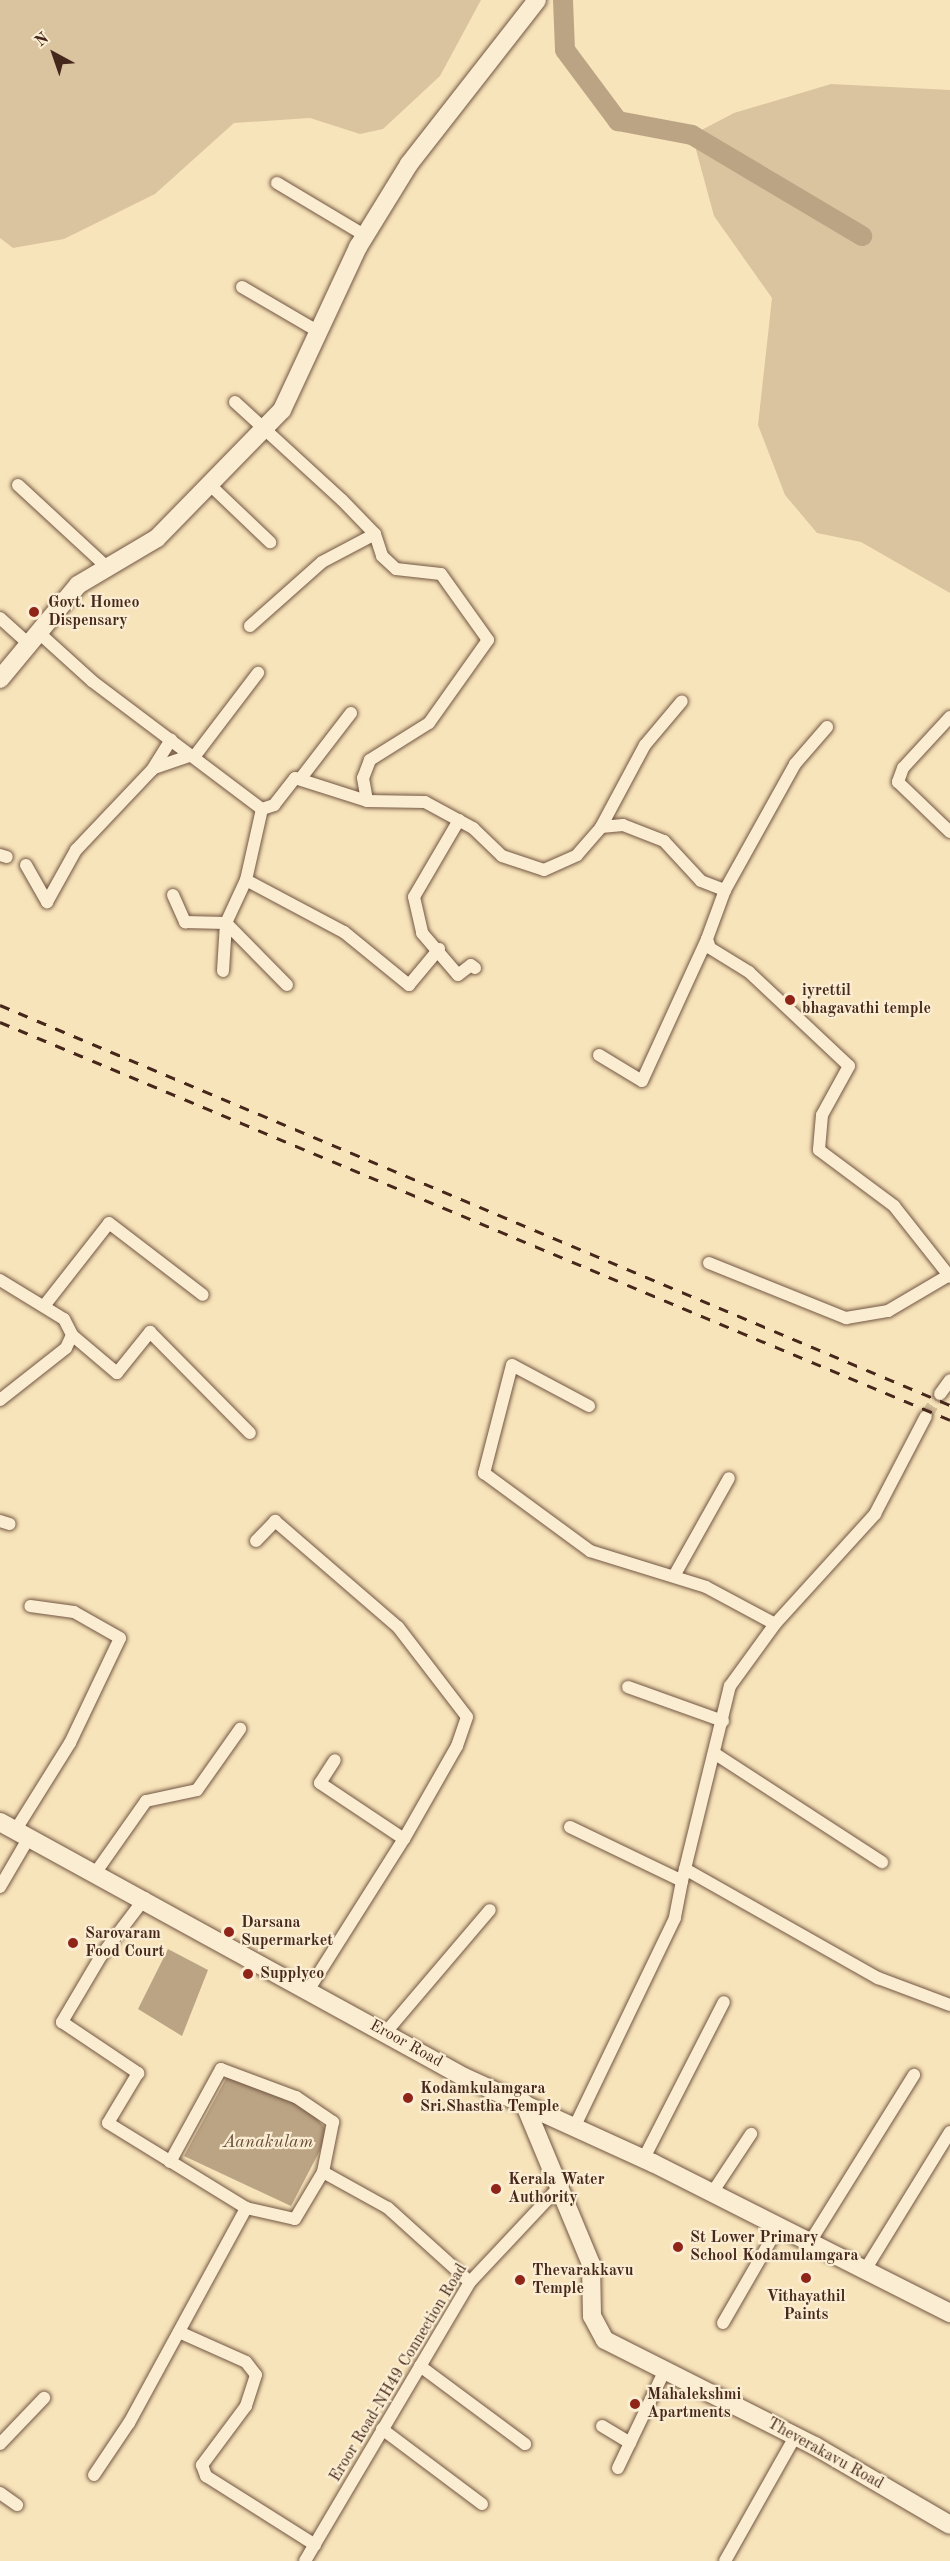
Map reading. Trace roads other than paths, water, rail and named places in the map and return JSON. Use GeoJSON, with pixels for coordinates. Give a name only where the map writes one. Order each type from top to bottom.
{"type":"FeatureCollection","features":[{"type":"Feature","properties":{"kind":"main road"},"geometry":{"type":"LineString","coordinates":[[0,679],[78,585],[157,538],[208,483],[263,431],[297,387],[319,332],[366,236],[432,130],[537,0]]}},
{"type":"Feature","properties":{"kind":"main road","name":"Eroor Road"},"geometry":{"type":"LineString","coordinates":[[15,1831],[145,1898],[386,2032],[524,2103],[644,2158],[950,2313]]}},
{"type":"Feature","properties":{"kind":"main road","name":"Theverakavu Road"},"geometry":{"type":"LineString","coordinates":[[524,2103],[591,2264],[594,2326],[614,2346],[795,2436],[950,2525]]}},
{"type":"Feature","properties":{"kind":"street"},"geometry":{"type":"LineString","coordinates":[[277,183],[366,236]]}},
{"type":"Feature","properties":{"kind":"street"},"geometry":{"type":"LineString","coordinates":[[242,287],[319,332]]}},
{"type":"Feature","properties":{"kind":"street"},"geometry":{"type":"LineString","coordinates":[[235,402],[263,431],[375,534],[382,556],[396,569],[441,574],[488,640],[429,723],[370,760],[363,778],[367,801]]}},
{"type":"Feature","properties":{"kind":"street"},"geometry":{"type":"LineString","coordinates":[[208,483],[270,542]]}},
{"type":"Feature","properties":{"kind":"street"},"geometry":{"type":"LineString","coordinates":[[18,485],[107,567]]}},
{"type":"Feature","properties":{"kind":"street"},"geometry":{"type":"LineString","coordinates":[[250,626],[322,562],[375,534]]}},
{"type":"Feature","properties":{"kind":"street"},"geometry":{"type":"LineString","coordinates":[[0,618],[33,638],[262,809]]}},
{"type":"Feature","properties":{"kind":"street"},"geometry":{"type":"LineString","coordinates":[[154,768],[193,756],[258,673]]}},
{"type":"Feature","properties":{"kind":"street"},"geometry":{"type":"LineString","coordinates":[[262,809],[274,805],[291,780],[301,778],[367,801],[425,801],[459,820],[502,856],[544,870],[577,855],[602,827],[645,745],[682,701]]}},
{"type":"Feature","properties":{"kind":"street"},"geometry":{"type":"LineString","coordinates":[[301,778],[351,713]]}},
{"type":"Feature","properties":{"kind":"street"},"geometry":{"type":"LineString","coordinates":[[948,828],[898,777],[950,717]]}},
{"type":"Feature","properties":{"kind":"street"},"geometry":{"type":"LineString","coordinates":[[598,1055],[642,1081],[707,939],[725,890],[795,764],[826,727]]}},
{"type":"Feature","properties":{"kind":"street"},"geometry":{"type":"LineString","coordinates":[[26,865],[47,902],[76,850],[154,768],[171,740]]}},
{"type":"Feature","properties":{"kind":"street"},"geometry":{"type":"LineString","coordinates":[[223,971],[226,923],[246,880],[262,809]]}},
{"type":"Feature","properties":{"kind":"street"},"geometry":{"type":"LineString","coordinates":[[459,820],[414,897],[422,933],[439,950],[458,975],[471,965],[475,968]]}},
{"type":"Feature","properties":{"kind":"street"},"geometry":{"type":"LineString","coordinates":[[602,827],[623,825],[664,841],[701,881],[725,890]]}},
{"type":"Feature","properties":{"kind":"street"},"geometry":{"type":"LineString","coordinates":[[246,880],[344,932],[409,985],[439,950]]}},
{"type":"Feature","properties":{"kind":"street"},"geometry":{"type":"LineString","coordinates":[[173,894],[184,922],[226,923],[287,985]]}},
{"type":"Feature","properties":{"kind":"street"},"geometry":{"type":"LineString","coordinates":[[707,939],[710,948],[749,972],[849,1066],[822,1115],[819,1150],[894,1206],[949,1276],[888,1311],[846,1318],[709,1263]]}},
{"type":"Feature","properties":{"kind":"street"},"geometry":{"type":"LineString","coordinates":[[44,1306],[109,1223],[203,1295]]}},
{"type":"Feature","properties":{"kind":"street"},"geometry":{"type":"LineString","coordinates":[[0,1280],[64,1319],[72,1335],[117,1373],[150,1332],[250,1433]]}},
{"type":"Feature","properties":{"kind":"street"},"geometry":{"type":"LineString","coordinates":[[0,1400],[66,1348],[72,1335]]}},
{"type":"Feature","properties":{"kind":"street"},"geometry":{"type":"LineString","coordinates":[[589,1406],[512,1365],[484,1473],[590,1551],[674,1576],[775,1624]]}},
{"type":"Feature","properties":{"kind":"street"},"geometry":{"type":"LineString","coordinates":[[940,1394],[950,1380]]}},
{"type":"Feature","properties":{"kind":"street"},"geometry":{"type":"LineString","coordinates":[[575,2126],[666,1940],[717,1755],[730,1686],[775,1624],[875,1514],[926,1416]]}},
{"type":"Feature","properties":{"kind":"street"},"geometry":{"type":"LineString","coordinates":[[674,1576],[729,1478]]}},
{"type":"Feature","properties":{"kind":"street"},"geometry":{"type":"LineString","coordinates":[[256,1541],[275,1521],[398,1628],[466,1718],[457,1746],[404,1839],[309,1989]]}},
{"type":"Feature","properties":{"kind":"street"},"geometry":{"type":"LineString","coordinates":[[0,1887],[15,1831],[70,1743],[120,1638],[74,1612],[30,1606]]}},
{"type":"Feature","properties":{"kind":"street"},"geometry":{"type":"LineString","coordinates":[[628,1687],[723,1721]]}},
{"type":"Feature","properties":{"kind":"street"},"geometry":{"type":"LineString","coordinates":[[96,1872],[146,1801],[197,1790],[240,1730]]}},
{"type":"Feature","properties":{"kind":"street"},"geometry":{"type":"LineString","coordinates":[[717,1755],[882,1862]]}},
{"type":"Feature","properties":{"kind":"street"},"geometry":{"type":"LineString","coordinates":[[335,1760],[321,1783],[404,1839]]}},
{"type":"Feature","properties":{"kind":"street"},"geometry":{"type":"LineString","coordinates":[[570,1827],[683,1875],[878,1978],[950,2005]]}},
{"type":"Feature","properties":{"kind":"street"},"geometry":{"type":"LineString","coordinates":[[145,1898],[101,1956],[62,2022],[138,2073],[108,2123],[170,2162],[246,2208],[295,2219],[323,2172],[333,2122],[296,2097],[221,2069],[170,2162]]}},
{"type":"Feature","properties":{"kind":"street"},"geometry":{"type":"LineString","coordinates":[[386,2032],[490,1910]]}},
{"type":"Feature","properties":{"kind":"street"},"geometry":{"type":"LineString","coordinates":[[644,2158],[724,2002]]}},
{"type":"Feature","properties":{"kind":"street"},"geometry":{"type":"LineString","coordinates":[[810,2242],[914,2075]]}},
{"type":"Feature","properties":{"kind":"street"},"geometry":{"type":"LineString","coordinates":[[865,2270],[950,2132]]}},
{"type":"Feature","properties":{"kind":"street"},"geometry":{"type":"LineString","coordinates":[[712,2193],[752,2134]]}},
{"type":"Feature","properties":{"kind":"street"},"geometry":{"type":"LineString","coordinates":[[323,2172],[388,2208],[470,2282]]}},
{"type":"Feature","properties":{"kind":"street","name":"Eroor Road-NH49 Connection Road"},"geometry":{"type":"LineString","coordinates":[[305,2561],[470,2282],[560,2186]]}},
{"type":"Feature","properties":{"kind":"street"},"geometry":{"type":"LineString","coordinates":[[94,2475],[179,2332],[246,2208]]}},
{"type":"Feature","properties":{"kind":"street"},"geometry":{"type":"LineString","coordinates":[[723,2323],[779,2226]]}},
{"type":"Feature","properties":{"kind":"street"},"geometry":{"type":"LineString","coordinates":[[179,2332],[246,2362],[256,2375],[246,2406],[202,2465],[206,2476],[315,2545]]}},
{"type":"Feature","properties":{"kind":"street"},"geometry":{"type":"LineString","coordinates":[[420,2366],[525,2444]]}},
{"type":"Feature","properties":{"kind":"street"},"geometry":{"type":"LineString","coordinates":[[618,2468],[665,2370]]}},
{"type":"Feature","properties":{"kind":"street"},"geometry":{"type":"LineString","coordinates":[[0,2444],[44,2398]]}},
{"type":"Feature","properties":{"kind":"street"},"geometry":{"type":"LineString","coordinates":[[602,2426],[630,2443]]}},
{"type":"Feature","properties":{"kind":"street"},"geometry":{"type":"LineString","coordinates":[[382,2429],[482,2504]]}},
{"type":"Feature","properties":{"kind":"street"},"geometry":{"type":"LineString","coordinates":[[725,2561],[795,2436]]}},
{"type":"Feature","properties":{"kind":"street"},"geometry":{"type":"LineString","coordinates":[[0,2493],[18,2505]]}},
{"type":"Feature","properties":{"kind":"water"},"geometry":{"type":"Polygon","coordinates":[[[168,1949],[208,1970],[182,2036],[138,2009],[168,1949]]]}},
{"type":"Feature","properties":{"kind":"water","name":"Aanakulam"},"geometry":{"type":"Polygon","coordinates":[[[228,2075],[305,2105],[329,2133],[291,2206],[184,2156],[228,2075]]]}},
{"type":"Feature","properties":{"kind":"waterway"},"geometry":{"type":"LineString","coordinates":[[563,0],[565,50],[618,121],[692,135],[862,236]]}},
{"type":"Feature","properties":{"kind":"tunnel"},"geometry":{"type":"LineString","coordinates":[[926,1416],[940,1394]]}},
{"type":"Feature","properties":{"kind":"railway"},"geometry":{"type":"LineString","coordinates":[[0,1005],[950,1405]]}},
{"type":"Feature","properties":{"kind":"railway"},"geometry":{"type":"LineString","coordinates":[[0,1022],[950,1420]]}},
{"type":"Feature","properties":{"kind":"place","name":"Govt. Homeo Dispensary"},"geometry":{"type":"Point","coordinates":[34,612]}},
{"type":"Feature","properties":{"kind":"place","name":"iyrettil bhagavathi temple"},"geometry":{"type":"Point","coordinates":[790,1000]}},
{"type":"Feature","properties":{"kind":"place","name":"Darsana Supermarket"},"geometry":{"type":"Point","coordinates":[229,1932]}},
{"type":"Feature","properties":{"kind":"place","name":"Sarovaram Food Court"},"geometry":{"type":"Point","coordinates":[73,1943]}},
{"type":"Feature","properties":{"kind":"place","name":"Supplyco"},"geometry":{"type":"Point","coordinates":[248,1974]}},
{"type":"Feature","properties":{"kind":"place","name":"Kodamkulamgara Sri.Shastha Temple"},"geometry":{"type":"Point","coordinates":[408,2098]}},
{"type":"Feature","properties":{"kind":"place","name":"Kerala Water Authority"},"geometry":{"type":"Point","coordinates":[496,2189]}},
{"type":"Feature","properties":{"kind":"place","name":"St Lower Primary School Kodamulamgara"},"geometry":{"type":"Point","coordinates":[678,2247]}},
{"type":"Feature","properties":{"kind":"place","name":"Vithayathil Paints"},"geometry":{"type":"Point","coordinates":[806,2278]}},
{"type":"Feature","properties":{"kind":"place","name":"Thevarakkavu Temple"},"geometry":{"type":"Point","coordinates":[520,2280]}},
{"type":"Feature","properties":{"kind":"place","name":"Mahalekshmi Apartments"},"geometry":{"type":"Point","coordinates":[635,2404]}}]}
